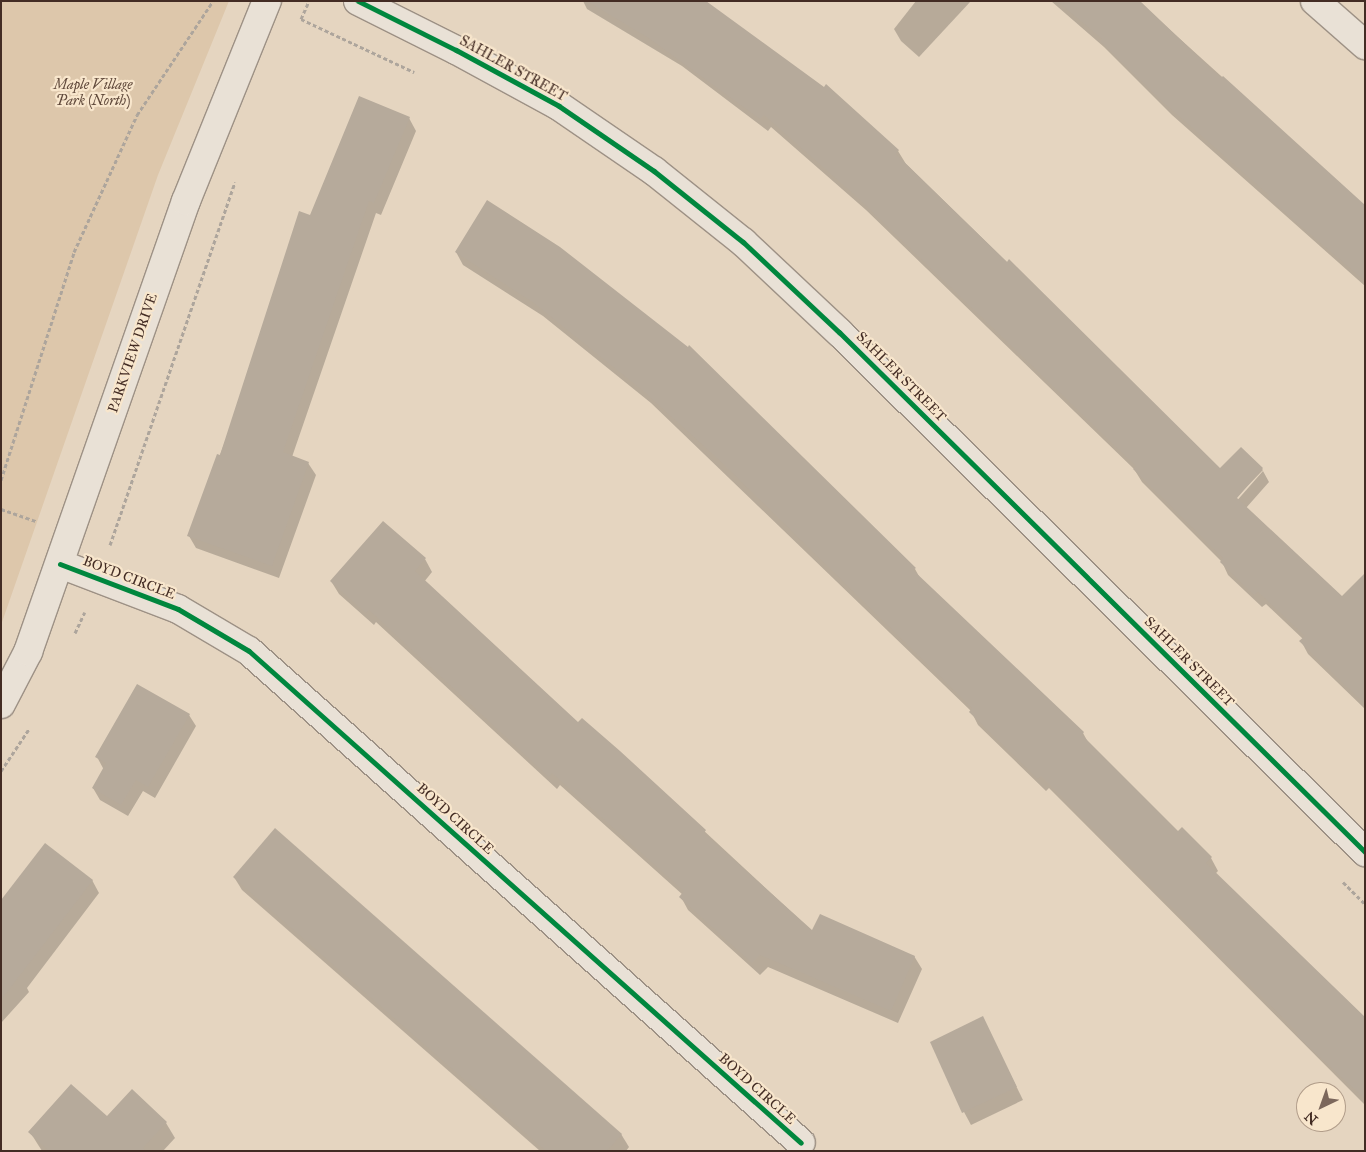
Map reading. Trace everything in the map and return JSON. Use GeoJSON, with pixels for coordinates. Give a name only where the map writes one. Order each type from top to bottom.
{"type":"FeatureCollection","features":[{"type":"Feature","properties":{"kind":"street","name":"PARKVIEW DRIVE"},"geometry":{"type":"LineString","coordinates":[[1,704],[28,652],[186,201],[268,1]]}},
{"type":"Feature","properties":{"kind":"street","name":"SAHLER STREET"},"geometry":{"type":"LineString","coordinates":[[358,1],[456,50],[559,106],[654,171],[743,242],[840,332],[1365,852]]}},
{"type":"Feature","properties":{"kind":"street"},"geometry":{"type":"LineString","coordinates":[[1315,1],[1365,45]]}},
{"type":"Feature","properties":{"kind":"street","name":"BOYD CIRCLE"},"geometry":{"type":"LineString","coordinates":[[60,564],[178,609],[249,651],[801,1143]]}},
{"type":"Feature","properties":{"kind":"path"},"geometry":{"type":"LineString","coordinates":[[1,480],[77,244],[137,115],[213,1]]}},
{"type":"Feature","properties":{"kind":"path"},"geometry":{"type":"LineString","coordinates":[[298,27],[309,1]]}},
{"type":"Feature","properties":{"kind":"path"},"geometry":{"type":"LineString","coordinates":[[301,18],[416,73]]}},
{"type":"Feature","properties":{"kind":"path"},"geometry":{"type":"LineString","coordinates":[[110,546],[236,178]]}},
{"type":"Feature","properties":{"kind":"path"},"geometry":{"type":"LineString","coordinates":[[1337,876],[1365,904]]}},
{"type":"Feature","properties":{"kind":"green space","name":"Maple Village Park (North)"},"geometry":{"type":"Polygon","coordinates":[[[1,1],[229,1],[158,175],[1,625],[1,1]]]}},
{"type":"Feature","properties":{"kind":"building"},"geometry":{"type":"Polygon","coordinates":[[[587,1],[706,1],[824,87],[826,84],[899,150],[896,154],[1007,262],[1009,259],[1220,468],[1241,447],[1263,468],[1237,498],[1342,596],[1365,573],[1365,704],[1299,641],[1305,636],[1258,592],[1254,595],[1220,562],[1223,558],[1133,469],[1136,466],[857,197],[764,115],[760,119],[650,39],[587,1]]]}},
{"type":"Feature","properties":{"kind":"building"},"geometry":{"type":"Polygon","coordinates":[[[1057,1],[1140,1],[1221,78],[1223,76],[1365,205],[1365,281],[1268,198],[1270,196],[1163,102],[1100,41],[1102,39],[1057,1]]]}},
{"type":"Feature","properties":{"kind":"building"},"geometry":{"type":"Polygon","coordinates":[[[359,96],[410,117],[374,203],[369,201],[283,452],[309,462],[272,566],[187,536],[217,454],[220,455],[299,211],[310,215],[359,96]]]}},
{"type":"Feature","properties":{"kind":"building"},"geometry":{"type":"Polygon","coordinates":[[[487,200],[560,247],[688,347],[689,345],[916,568],[913,570],[1084,732],[1082,735],[1178,831],[1182,827],[1212,857],[1206,863],[1365,1017],[1365,1099],[1297,1036],[1299,1034],[1041,776],[1038,779],[969,712],[972,708],[717,458],[642,390],[534,303],[455,252],[487,200]]]}},
{"type":"Feature","properties":{"kind":"building"},"geometry":{"type":"Polygon","coordinates":[[[383,521],[426,558],[415,571],[578,722],[582,718],[620,751],[706,830],[704,833],[812,930],[820,914],[915,956],[891,1011],[760,955],[752,963],[679,897],[684,891],[552,773],[549,777],[369,610],[366,613],[330,581],[383,521]]]}},
{"type":"Feature","properties":{"kind":"building"},"geometry":{"type":"Polygon","coordinates":[[[137,684],[190,714],[148,787],[136,780],[121,805],[92,788],[106,763],[95,757],[137,684]]]}},
{"type":"Feature","properties":{"kind":"building"},"geometry":{"type":"Polygon","coordinates":[[[275,828],[622,1134],[607,1151],[546,1151],[233,877],[275,828]]]}},
{"type":"Feature","properties":{"kind":"building"},"geometry":{"type":"Polygon","coordinates":[[[45,843],[93,880],[1,1000],[1,900],[45,843]]]}},
{"type":"Feature","properties":{"kind":"building"},"geometry":{"type":"Polygon","coordinates":[[[983,1016],[1017,1087],[962,1113],[930,1042],[983,1016]]]}},
{"type":"Feature","properties":{"kind":"building"},"geometry":{"type":"Polygon","coordinates":[[[71,1084],[107,1116],[132,1089],[167,1122],[143,1148],[146,1151],[49,1151],[28,1132],[71,1084]]]}},
{"type":"Feature","properties":{"kind":"cycle path"},"geometry":{"type":"LineString","coordinates":[[358,1],[456,50],[559,106],[654,171],[743,242],[839,332],[1365,852]]}},
{"type":"Feature","properties":{"kind":"cycle path"},"geometry":{"type":"LineString","coordinates":[[60,564],[178,609],[249,651],[801,1143]]}}]}
